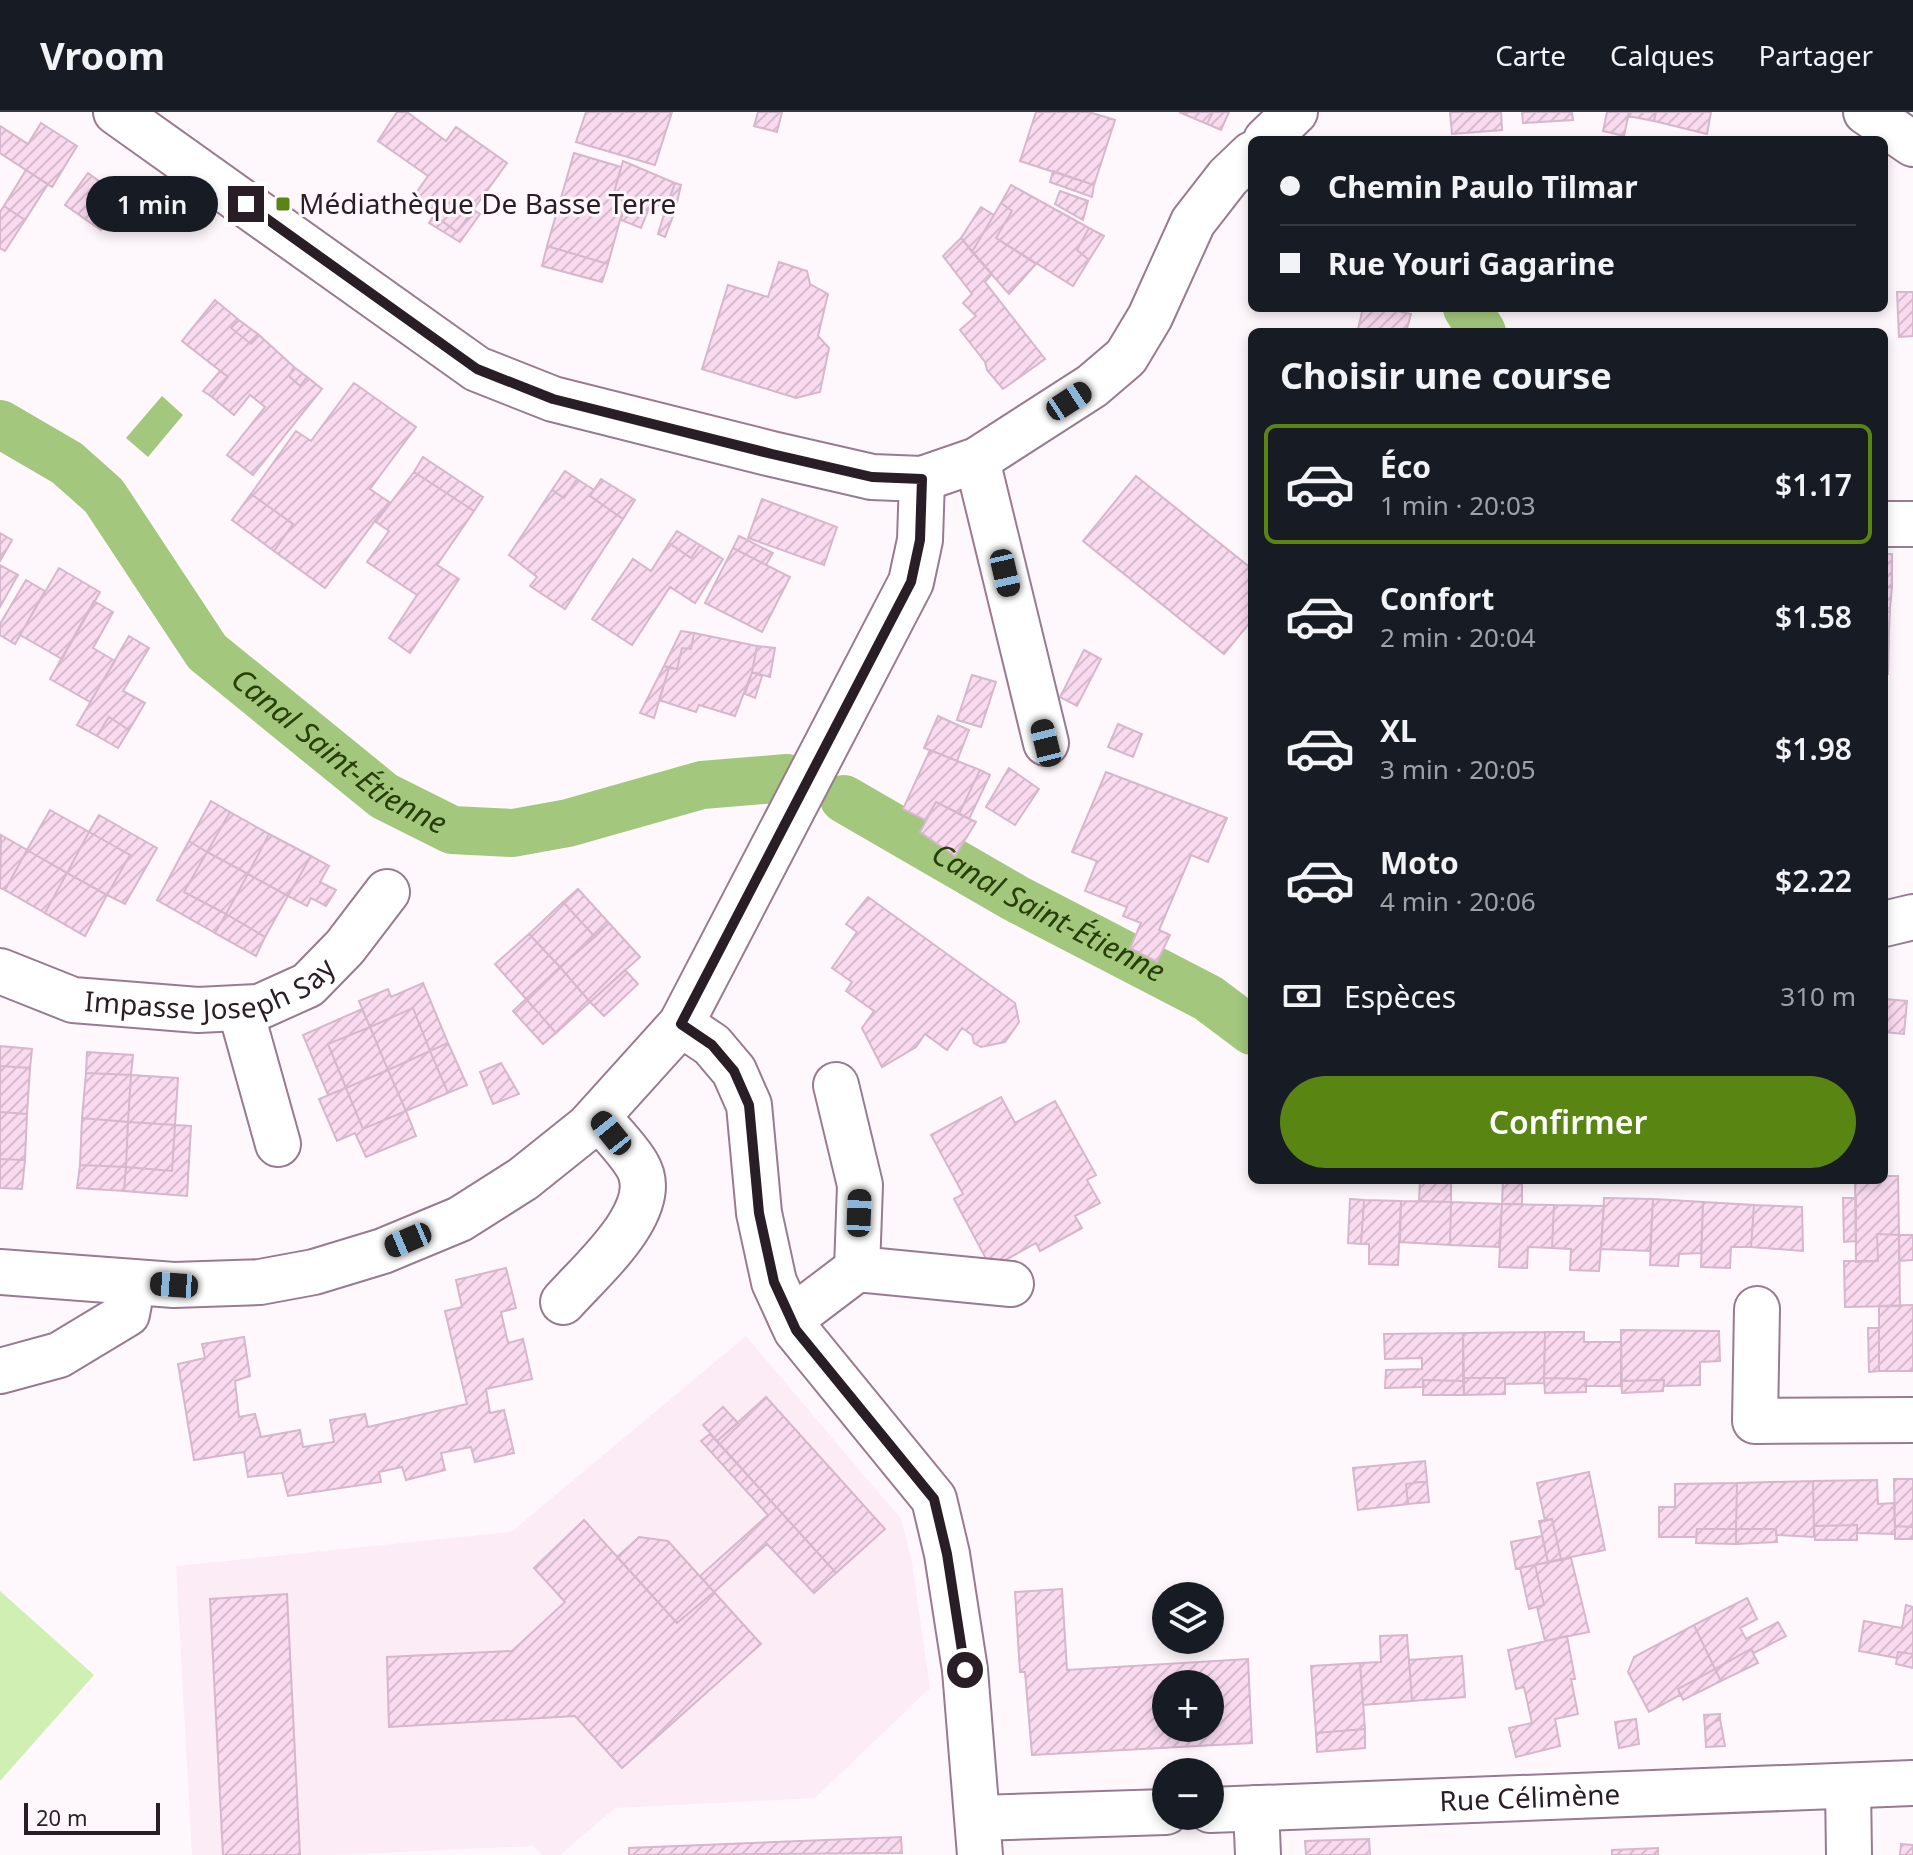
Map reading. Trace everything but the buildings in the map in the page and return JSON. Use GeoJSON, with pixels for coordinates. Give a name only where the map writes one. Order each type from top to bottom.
{"type":"FeatureCollection","features":[{"type":"Feature","properties":{"kind":"street"},"geometry":{"type":"LineString","coordinates":[[116,112],[477,369],[553,399],[872,477],[922,479],[977,460],[1092,386],[1126,357],[1150,317],[1193,222],[1228,177],[1248,158]]}},
{"type":"Feature","properties":{"kind":"street"},"geometry":{"type":"LineString","coordinates":[[1270,136],[1295,112]]}},
{"type":"Feature","properties":{"kind":"street"},"geometry":{"type":"LineString","coordinates":[[1866,112],[1913,144]]}},
{"type":"Feature","properties":{"kind":"street"},"geometry":{"type":"LineString","coordinates":[[977,460],[1046,743]]}},
{"type":"Feature","properties":{"kind":"street"},"geometry":{"type":"LineString","coordinates":[[0,1272],[174,1285],[260,1282],[314,1272],[383,1251],[460,1219],[523,1179],[598,1117],[681,1024],[911,582],[920,540],[922,479]]}},
{"type":"Feature","properties":{"kind":"street"},"geometry":{"type":"LineString","coordinates":[[1888,524],[1913,524]]}},
{"type":"Feature","properties":{"kind":"street","name":"Impasse Joseph Say"},"geometry":{"type":"LineString","coordinates":[[0,971],[73,1000],[198,1010],[259,1007],[308,985],[345,947],[387,892]]}},
{"type":"Feature","properties":{"kind":"street"},"geometry":{"type":"LineString","coordinates":[[1888,923],[1913,917]]}},
{"type":"Feature","properties":{"kind":"street"},"geometry":{"type":"LineString","coordinates":[[240,1008],[278,1144]]}},
{"type":"Feature","properties":{"kind":"street"},"geometry":{"type":"LineString","coordinates":[[681,1024],[712,1045],[727,1062],[749,1105],[759,1213],[774,1282],[796,1330],[934,1499],[947,1554],[965,1670],[979,1836],[1152,1814]]}},
{"type":"Feature","properties":{"kind":"street"},"geometry":{"type":"LineString","coordinates":[[836,1085],[860,1185],[857,1269]]}},
{"type":"Feature","properties":{"kind":"street"},"geometry":{"type":"LineString","coordinates":[[563,1302],[633,1221],[644,1193],[638,1166],[598,1117]]}},
{"type":"Feature","properties":{"kind":"street"},"geometry":{"type":"LineString","coordinates":[[791,1319],[857,1269],[1011,1284]]}},
{"type":"Feature","properties":{"kind":"street"},"geometry":{"type":"LineString","coordinates":[[0,1371],[59,1355],[127,1314],[133,1282]]}},
{"type":"Feature","properties":{"kind":"street"},"geometry":{"type":"LineString","coordinates":[[1757,1309],[1755,1421],[1913,1420]]}},
{"type":"Feature","properties":{"kind":"street","name":"Rue Célimène"},"geometry":{"type":"LineString","coordinates":[[1224,1809],[1913,1783]]}},
{"type":"Feature","properties":{"kind":"street"},"geometry":{"type":"LineString","coordinates":[[1848,1786],[1849,1855]]}},
{"type":"Feature","properties":{"kind":"street"},"geometry":{"type":"LineString","coordinates":[[1256,1808],[1258,1855]]}},
{"type":"Feature","properties":{"kind":"shaded area"},"geometry":{"type":"Polygon","coordinates":[[[162,396],[183,415],[148,457],[126,438],[162,396]]]}},
{"type":"Feature","properties":{"kind":"shaded area"},"geometry":{"type":"Polygon","coordinates":[[[746,1336],[901,1519],[912,1562],[930,1688],[815,1798],[615,1808],[560,1855],[542,1855],[533,1846],[336,1855],[192,1855],[176,1566],[511,1532],[746,1336]]]}},
{"type":"Feature","properties":{"kind":"shaded area"},"geometry":{"type":"Polygon","coordinates":[[[0,1591],[94,1675],[0,1781],[0,1591]]]}},
{"type":"Feature","properties":{"kind":"waterway","name":"Canal Saint-Étienne"},"geometry":{"type":"LineString","coordinates":[[1470,312],[1480,328]]}},
{"type":"Feature","properties":{"kind":"waterway","name":"Canal Saint-Étienne"},"geometry":{"type":"LineString","coordinates":[[0,424],[67,463],[104,496],[207,652],[384,796],[452,830],[513,833],[568,823],[702,785],[787,778]]}},
{"type":"Feature","properties":{"kind":"waterway","name":"Canal Saint-Étienne"},"geometry":{"type":"LineString","coordinates":[[844,799],[1015,898],[1208,998],[1248,1028]]}},
{"type":"Feature","properties":{"kind":"place","name":"Médiathèque De Basse Terre"},"geometry":{"type":"Point","coordinates":[283,204]}},
{"type":"Feature","properties":{"kind":"route"},"geometry":{"type":"LineString","coordinates":[[246,204],[477,369],[553,399],[772,454],[872,477],[922,479],[920,540],[911,582],[681,1024],[712,1045],[734,1071],[749,1105],[759,1213],[774,1282],[796,1330],[934,1499],[947,1554],[965,1670]]}}]}
